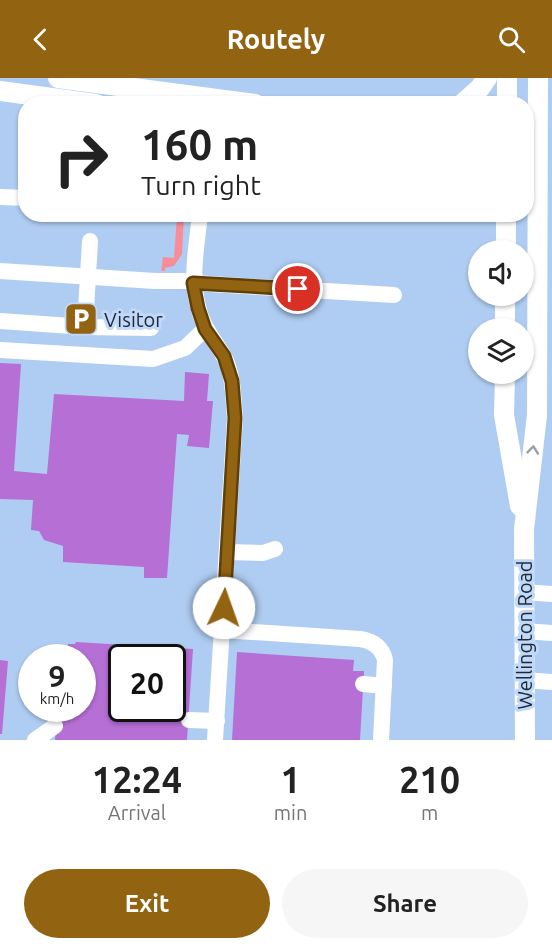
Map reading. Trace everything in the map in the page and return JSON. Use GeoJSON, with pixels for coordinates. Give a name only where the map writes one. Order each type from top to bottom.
{"type":"FeatureCollection","features":[{"type":"Feature","properties":{"kind":"main road"},"geometry":{"type":"LineString","coordinates":[[58,78],[183,96]]}},
{"type":"Feature","properties":{"kind":"main road"},"geometry":{"type":"LineString","coordinates":[[471,96],[487,78]]}},
{"type":"Feature","properties":{"kind":"main road"},"geometry":{"type":"LineString","coordinates":[[507,78],[507,96]]}},
{"type":"Feature","properties":{"kind":"main road","name":"Wellington Road"},"geometry":{"type":"LineString","coordinates":[[525,740],[524,529],[537,415],[545,376],[545,218],[539,170],[538,78]]}},
{"type":"Feature","properties":{"kind":"main road"},"geometry":{"type":"LineString","coordinates":[[0,91],[37,96]]}},
{"type":"Feature","properties":{"kind":"main road"},"geometry":{"type":"LineString","coordinates":[[506,222],[506,240]]}},
{"type":"Feature","properties":{"kind":"main road","name":"Wellington Road"},"geometry":{"type":"LineString","coordinates":[[505,384],[504,415],[524,529]]}},
{"type":"Feature","properties":{"kind":"lane"},"geometry":{"type":"LineString","coordinates":[[0,197],[18,198]]}},
{"type":"Feature","properties":{"kind":"lane"},"geometry":{"type":"LineString","coordinates":[[199,222],[193,282],[205,329],[224,356],[232,381],[235,418],[215,740]]}},
{"type":"Feature","properties":{"kind":"lane"},"geometry":{"type":"LineString","coordinates":[[85,327],[90,241]]}},
{"type":"Feature","properties":{"kind":"lane"},"geometry":{"type":"LineString","coordinates":[[0,271],[393,295]]}},
{"type":"Feature","properties":{"kind":"lane"},"geometry":{"type":"LineString","coordinates":[[0,321],[85,327],[151,328]]}},
{"type":"Feature","properties":{"kind":"lane"},"geometry":{"type":"LineString","coordinates":[[0,350],[153,359],[185,348],[205,329]]}},
{"type":"Feature","properties":{"kind":"lane"},"geometry":{"type":"LineString","coordinates":[[524,592],[552,594]]}},
{"type":"Feature","properties":{"kind":"lane"},"geometry":{"type":"LineString","coordinates":[[222,630],[368,640],[378,647],[384,656],[381,740]]}},
{"type":"Feature","properties":{"kind":"lane"},"geometry":{"type":"LineString","coordinates":[[524,631],[552,633]]}},
{"type":"Feature","properties":{"kind":"lane"},"geometry":{"type":"LineString","coordinates":[[524,681],[552,682]]}},
{"type":"Feature","properties":{"kind":"lane"},"geometry":{"type":"LineString","coordinates":[[363,684],[384,686]]}},
{"type":"Feature","properties":{"kind":"lane"},"geometry":{"type":"LineString","coordinates":[[189,720],[217,721]]}},
{"type":"Feature","properties":{"kind":"lane"},"geometry":{"type":"LineString","coordinates":[[35,740],[55,726]]}},
{"type":"Feature","properties":{"kind":"shaded area"},"geometry":{"type":"Polygon","coordinates":[[[177,222],[184,222],[182,254],[174,266],[161,271],[163,257],[174,258],[177,222]]]}},
{"type":"Feature","properties":{"kind":"building"},"geometry":{"type":"Polygon","coordinates":[[[0,363],[21,364],[14,471],[47,474],[54,394],[184,401],[185,372],[209,374],[207,401],[213,401],[209,448],[187,446],[189,435],[177,434],[167,578],[144,578],[144,567],[63,562],[63,546],[44,540],[39,531],[31,530],[33,500],[0,499],[0,363]]]}},
{"type":"Feature","properties":{"kind":"building"},"geometry":{"type":"Polygon","coordinates":[[[76,642],[109,644],[108,722],[186,722],[186,649],[193,649],[187,740],[55,740],[56,722],[96,722],[96,644],[75,644],[76,642]]]}},
{"type":"Feature","properties":{"kind":"building"},"geometry":{"type":"Polygon","coordinates":[[[237,652],[354,660],[353,671],[364,671],[360,740],[232,740],[237,652]]]}},
{"type":"Feature","properties":{"kind":"building"},"geometry":{"type":"Polygon","coordinates":[[[0,660],[8,661],[2,734],[0,734],[0,660]]]}},
{"type":"Feature","properties":{"kind":"place","name":"Visitor"},"geometry":{"type":"Point","coordinates":[81,319]}},
{"type":"Feature","properties":{"kind":"route"},"geometry":{"type":"LineString","coordinates":[[224,608],[235,418],[232,381],[224,356],[205,329],[193,283],[298,289]]}}]}
